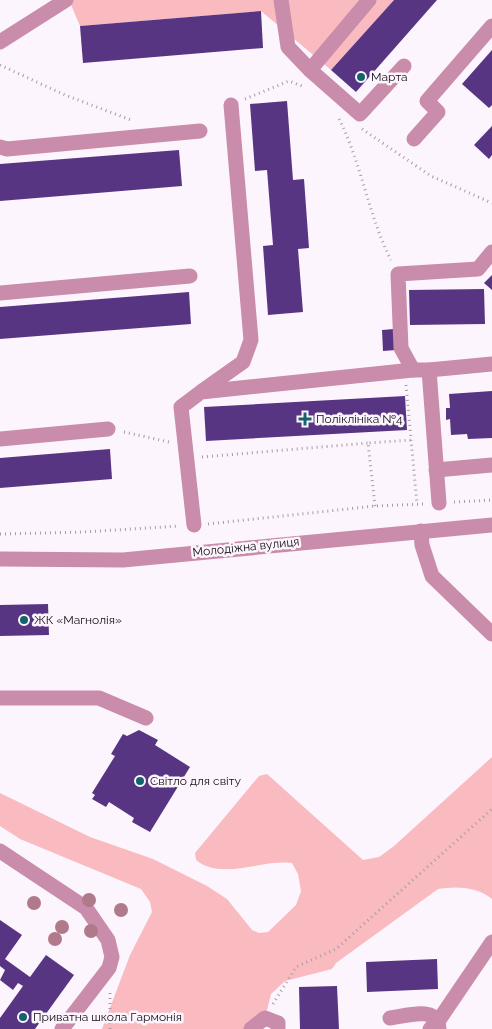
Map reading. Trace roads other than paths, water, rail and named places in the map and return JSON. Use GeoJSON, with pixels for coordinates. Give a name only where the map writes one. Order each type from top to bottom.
{"type":"FeatureCollection","features":[{"type":"Feature","properties":{"kind":"street"},"geometry":{"type":"LineString","coordinates":[[0,42],[66,0]]}},
{"type":"Feature","properties":{"kind":"street"},"geometry":{"type":"LineString","coordinates":[[281,0],[288,47],[310,70],[360,114],[404,66]]}},
{"type":"Feature","properties":{"kind":"street"},"geometry":{"type":"LineString","coordinates":[[310,70],[369,0]]}},
{"type":"Feature","properties":{"kind":"street"},"geometry":{"type":"LineString","coordinates":[[414,139],[438,112],[427,101],[492,26]]}},
{"type":"Feature","properties":{"kind":"street"},"geometry":{"type":"LineString","coordinates":[[194,525],[181,407],[243,362],[251,340],[231,105]]}},
{"type":"Feature","properties":{"kind":"street"},"geometry":{"type":"LineString","coordinates":[[0,147],[7,149],[200,131]]}},
{"type":"Feature","properties":{"kind":"street"},"geometry":{"type":"LineString","coordinates":[[409,370],[401,348],[398,274],[478,269],[492,252]]}},
{"type":"Feature","properties":{"kind":"street"},"geometry":{"type":"LineString","coordinates":[[0,293],[190,276]]}},
{"type":"Feature","properties":{"kind":"street"},"geometry":{"type":"LineString","coordinates":[[201,392],[409,370],[492,364]]}},
{"type":"Feature","properties":{"kind":"street"},"geometry":{"type":"LineString","coordinates":[[429,370],[439,503]]}},
{"type":"Feature","properties":{"kind":"street"},"geometry":{"type":"LineString","coordinates":[[0,438],[108,429]]}},
{"type":"Feature","properties":{"kind":"street"},"geometry":{"type":"LineString","coordinates":[[436,470],[492,465]]}},
{"type":"Feature","properties":{"kind":"street","name":"Молодіжна вулиця"},"geometry":{"type":"LineString","coordinates":[[0,559],[123,560],[492,525]]}},
{"type":"Feature","properties":{"kind":"street"},"geometry":{"type":"LineString","coordinates":[[421,531],[422,545],[432,576],[492,634]]}},
{"type":"Feature","properties":{"kind":"street"},"geometry":{"type":"LineString","coordinates":[[0,698],[99,698],[146,718]]}},
{"type":"Feature","properties":{"kind":"street"},"geometry":{"type":"LineString","coordinates":[[0,851],[86,908],[108,940],[112,957],[109,968],[62,1029]]}},
{"type":"Feature","properties":{"kind":"street"},"geometry":{"type":"LineString","coordinates":[[436,1026],[492,942]]}},
{"type":"Feature","properties":{"kind":"street"},"geometry":{"type":"LineString","coordinates":[[390,1018],[424,1013],[435,1016],[436,1026]]}},
{"type":"Feature","properties":{"kind":"street"},"geometry":{"type":"LineString","coordinates":[[251,1029],[265,1018],[278,1023],[278,1029]]}},
{"type":"Feature","properties":{"kind":"place","name":"Марта"},"geometry":{"type":"Point","coordinates":[361,77]}},
{"type":"Feature","properties":{"kind":"place","name":"Поліклініка №4"},"geometry":{"type":"Point","coordinates":[305,419]}},
{"type":"Feature","properties":{"kind":"place","name":"ЖК «Магнолія»"},"geometry":{"type":"Point","coordinates":[24,620]}},
{"type":"Feature","properties":{"kind":"place","name":"Світло для світу"},"geometry":{"type":"Point","coordinates":[140,781]}},
{"type":"Feature","properties":{"kind":"place","name":"Приватна школа Гармонія"},"geometry":{"type":"Point","coordinates":[23,1017]}}]}
